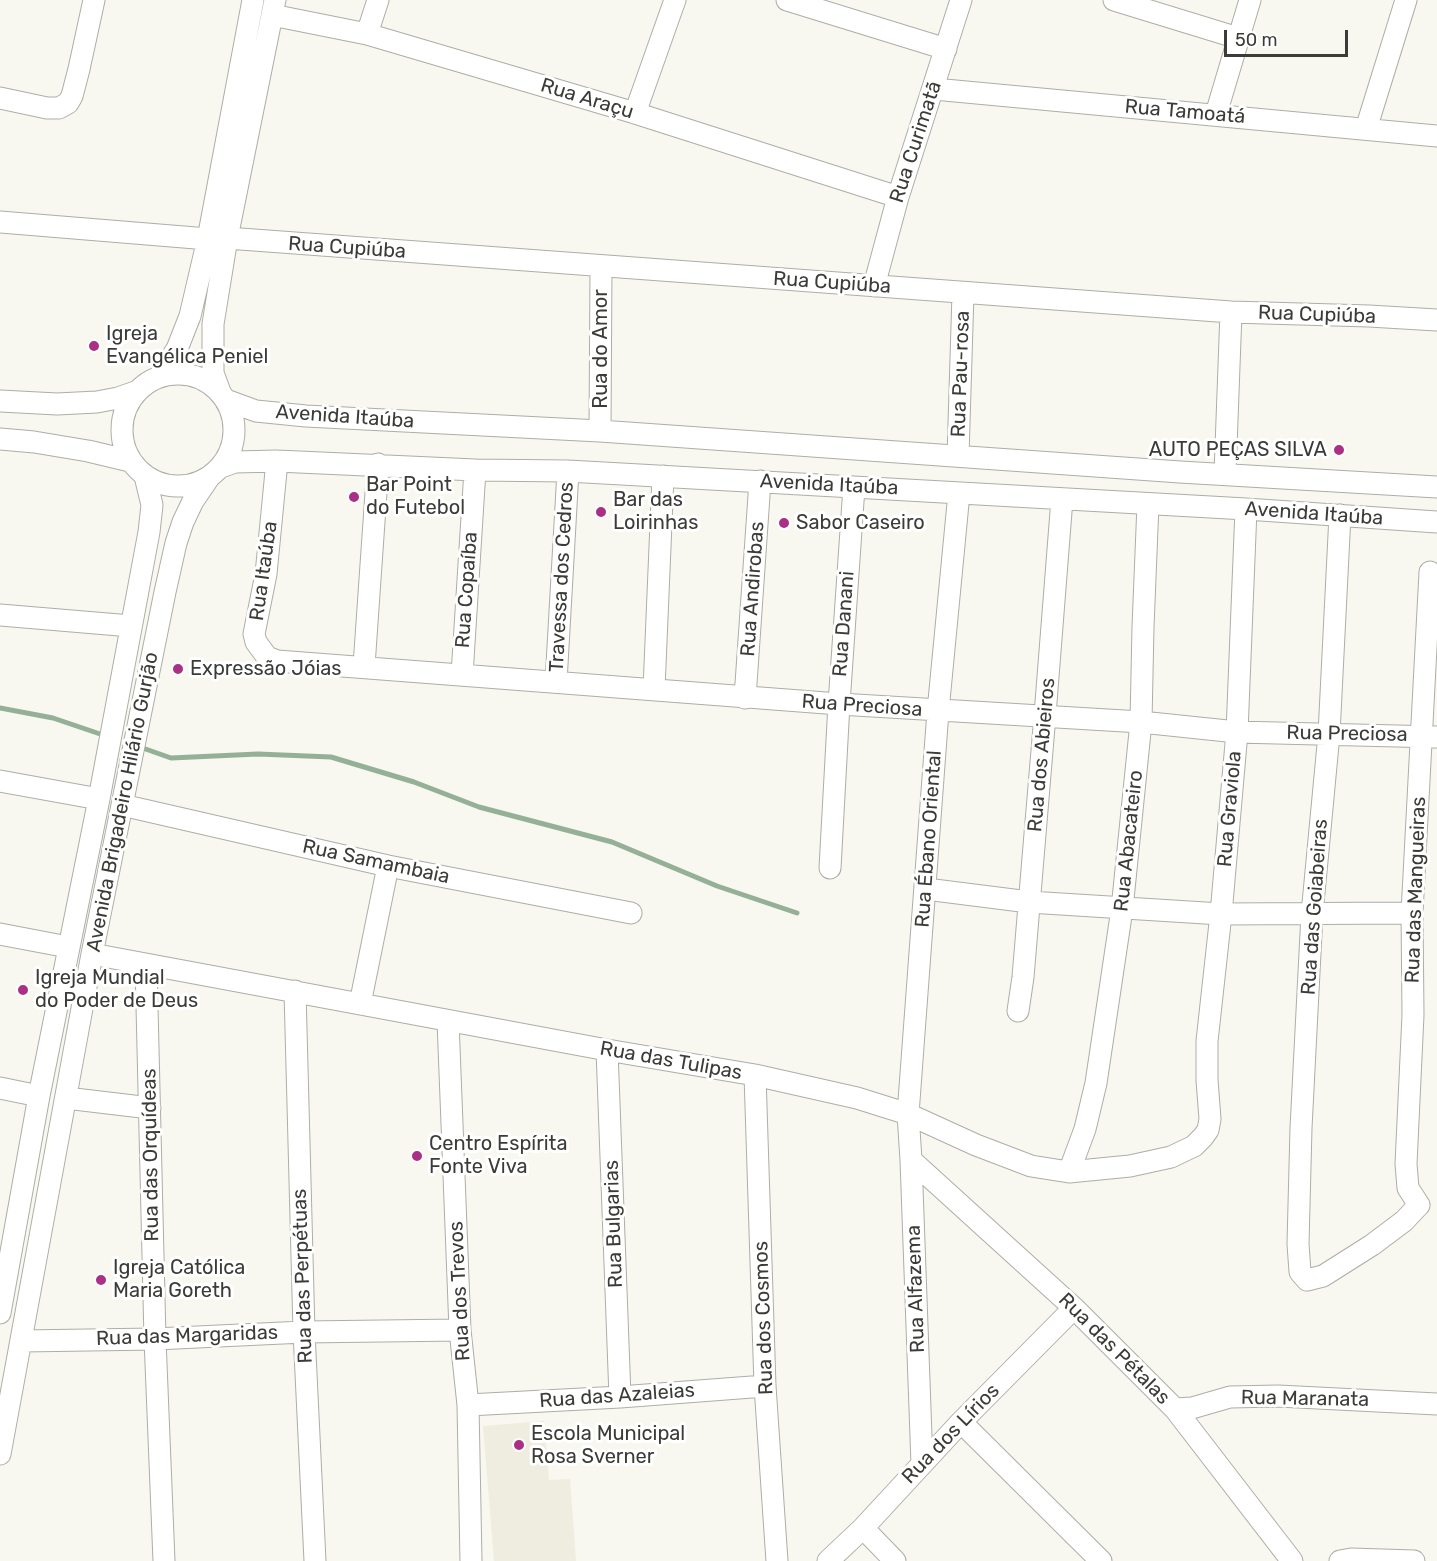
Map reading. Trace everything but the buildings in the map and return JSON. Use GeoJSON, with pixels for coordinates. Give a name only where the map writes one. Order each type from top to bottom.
{"type":"FeatureCollection","features":[{"type":"Feature","properties":{"kind":"street"},"geometry":{"type":"LineString","coordinates":[[0,98],[37,107],[59,108],[68,103],[80,69],[94,0]]}},
{"type":"Feature","properties":{"kind":"street"},"geometry":{"type":"LineString","coordinates":[[138,391],[127,406],[122,424],[123,443],[130,461],[145,477],[164,484],[185,486],[198,483],[215,472],[230,452],[234,434],[233,417],[213,373],[217,238],[253,0]]}},
{"type":"Feature","properties":{"kind":"street"},"geometry":{"type":"LineString","coordinates":[[367,34],[378,0]]}},
{"type":"Feature","properties":{"kind":"street"},"geometry":{"type":"LineString","coordinates":[[635,113],[675,0]]}},
{"type":"Feature","properties":{"kind":"street"},"geometry":{"type":"LineString","coordinates":[[787,0],[946,49]]}},
{"type":"Feature","properties":{"kind":"street","name":"Rua Curimatã"},"geometry":{"type":"LineString","coordinates":[[874,286],[898,197],[961,0]]}},
{"type":"Feature","properties":{"kind":"street"},"geometry":{"type":"LineString","coordinates":[[1114,0],[1238,38]]}},
{"type":"Feature","properties":{"kind":"street"},"geometry":{"type":"LineString","coordinates":[[1215,114],[1250,0]]}},
{"type":"Feature","properties":{"kind":"street"},"geometry":{"type":"LineString","coordinates":[[1366,129],[1406,0]]}},
{"type":"Feature","properties":{"kind":"street"},"geometry":{"type":"LineString","coordinates":[[159,377],[174,356],[217,238],[273,7]]}},
{"type":"Feature","properties":{"kind":"street","name":"Rua Araçu"},"geometry":{"type":"LineString","coordinates":[[273,7],[635,113],[898,197]]}},
{"type":"Feature","properties":{"kind":"street","name":"Rua Tamoatá"},"geometry":{"type":"LineString","coordinates":[[934,89],[1437,136]]}},
{"type":"Feature","properties":{"kind":"street","name":"Rua Cupiúba"},"geometry":{"type":"LineString","coordinates":[[0,222],[1231,312],[1437,320]]}},
{"type":"Feature","properties":{"kind":"street","name":"Rua do Amor"},"geometry":{"type":"LineString","coordinates":[[600,431],[601,267]]}},
{"type":"Feature","properties":{"kind":"street","name":"Rua Pau-rosa"},"geometry":{"type":"LineString","coordinates":[[958,456],[963,293]]}},
{"type":"Feature","properties":{"kind":"street"},"geometry":{"type":"LineString","coordinates":[[1225,474],[1231,312]]}},
{"type":"Feature","properties":{"kind":"street"},"geometry":{"type":"LineString","coordinates":[[0,401],[57,404],[97,402],[138,391],[159,377],[172,374],[192,376],[210,384],[223,396]]}},
{"type":"Feature","properties":{"kind":"street","name":"Avenida Itaúba"},"geometry":{"type":"LineString","coordinates":[[223,396],[256,411],[306,416],[600,431],[1180,472],[1437,487]]}},
{"type":"Feature","properties":{"kind":"street"},"geometry":{"type":"LineString","coordinates":[[0,439],[66,447],[130,461]]}},
{"type":"Feature","properties":{"kind":"street","name":"Avenida Itaúba"},"geometry":{"type":"LineString","coordinates":[[215,472],[243,461],[277,460],[475,470],[568,471],[1437,522]]}},
{"type":"Feature","properties":{"kind":"street","name":"Rua Itaúba"},"geometry":{"type":"LineString","coordinates":[[277,460],[266,574],[254,634],[256,642],[267,657],[277,661],[287,661]]}},
{"type":"Feature","properties":{"kind":"street"},"geometry":{"type":"LineString","coordinates":[[364,666],[378,464]]}},
{"type":"Feature","properties":{"kind":"street","name":"Rua Copaíba"},"geometry":{"type":"LineString","coordinates":[[462,675],[475,470]]}},
{"type":"Feature","properties":{"kind":"street","name":"Travessa dos Cedros"},"geometry":{"type":"LineString","coordinates":[[556,682],[568,471]]}},
{"type":"Feature","properties":{"kind":"street","name":"Avenida Brigadeiro Hilário Gurjão"},"geometry":{"type":"LineString","coordinates":[[0,1454],[92,954],[176,543],[193,501],[215,472]]}},
{"type":"Feature","properties":{"kind":"street"},"geometry":{"type":"LineString","coordinates":[[1178,505],[1180,472]]}},
{"type":"Feature","properties":{"kind":"street"},"geometry":{"type":"LineString","coordinates":[[654,689],[663,476]]}},
{"type":"Feature","properties":{"kind":"street","name":"Avenida Brigadeiro Hilário Gurjão"},"geometry":{"type":"LineString","coordinates":[[0,1313],[6,1241],[39,1096],[99,799],[149,532],[152,505],[145,477]]}},
{"type":"Feature","properties":{"kind":"street","name":"Rua Andirobas"},"geometry":{"type":"LineString","coordinates":[[745,698],[760,481]]}},
{"type":"Feature","properties":{"kind":"street","name":"Rua Danani"},"geometry":{"type":"LineString","coordinates":[[830,868],[838,704],[854,487]]}},
{"type":"Feature","properties":{"kind":"street","name":"Rua Ébano Oriental"},"geometry":{"type":"LineString","coordinates":[[908,1114],[938,711],[959,493]]}},
{"type":"Feature","properties":{"kind":"street","name":"Rua dos Abieiros"},"geometry":{"type":"LineString","coordinates":[[1018,1011],[1046,715],[1062,499]]}},
{"type":"Feature","properties":{"kind":"street","name":"Rua Abacateiro"},"geometry":{"type":"LineString","coordinates":[[1069,1172],[1085,1129],[1096,1083],[1122,909],[1141,722],[1148,504]]}},
{"type":"Feature","properties":{"kind":"street","name":"Rua Graviola"},"geometry":{"type":"LineString","coordinates":[[1210,1108],[1207,1041],[1237,732],[1246,509]]}},
{"type":"Feature","properties":{"kind":"street","name":"Rua das Goiabeiras"},"geometry":{"type":"LineString","coordinates":[[1340,515],[1329,734],[1312,914],[1301,1128],[1298,1244],[1299,1267],[1303,1277],[1311,1280],[1323,1276],[1428,1207]]}},
{"type":"Feature","properties":{"kind":"street","name":"Rua das Mangueiras"},"geometry":{"type":"LineString","coordinates":[[1428,1207],[1408,1188],[1406,1176],[1413,1015],[1412,914],[1429,737],[1430,572]]}},
{"type":"Feature","properties":{"kind":"street"},"geometry":{"type":"LineString","coordinates":[[0,615],[131,626]]}},
{"type":"Feature","properties":{"kind":"street","name":"Rua Preciosa"},"geometry":{"type":"LineString","coordinates":[[287,661],[745,698],[1141,722],[1237,732],[1429,737]]}},
{"type":"Feature","properties":{"kind":"street"},"geometry":{"type":"LineString","coordinates":[[0,781],[99,799]]}},
{"type":"Feature","properties":{"kind":"street","name":"Rua Samambaia"},"geometry":{"type":"LineString","coordinates":[[122,805],[388,866],[631,913]]}},
{"type":"Feature","properties":{"kind":"street"},"geometry":{"type":"LineString","coordinates":[[360,1004],[388,866]]}},
{"type":"Feature","properties":{"kind":"street"},"geometry":{"type":"LineString","coordinates":[[926,889],[1029,902],[1122,909],[1221,914],[1412,914]]}},
{"type":"Feature","properties":{"kind":"street"},"geometry":{"type":"LineString","coordinates":[[0,934],[68,947]]}},
{"type":"Feature","properties":{"kind":"street","name":"Rua das Tulipas"},"geometry":{"type":"LineString","coordinates":[[92,954],[448,1021],[755,1075],[857,1098],[908,1114],[976,1145],[1031,1166],[1069,1172],[1130,1166],[1171,1157],[1185,1151],[1194,1146],[1208,1130],[1210,1108]]}},
{"type":"Feature","properties":{"kind":"street","name":"Rua das Orquídeas"},"geometry":{"type":"LineString","coordinates":[[146,965],[155,1339],[164,1561]]}},
{"type":"Feature","properties":{"kind":"street","name":"Rua das Perpétuas"},"geometry":{"type":"LineString","coordinates":[[295,991],[304,1332],[315,1561]]}},
{"type":"Feature","properties":{"kind":"street","name":"Rua dos Trevos"},"geometry":{"type":"LineString","coordinates":[[448,1021],[460,1330],[468,1405],[471,1561]]}},
{"type":"Feature","properties":{"kind":"street","name":"Rua Bulgarias"},"geometry":{"type":"LineString","coordinates":[[607,1050],[620,1397]]}},
{"type":"Feature","properties":{"kind":"street","name":"Rua dos Cosmos"},"geometry":{"type":"LineString","coordinates":[[755,1075],[765,1386],[777,1561]]}},
{"type":"Feature","properties":{"kind":"street"},"geometry":{"type":"LineString","coordinates":[[0,1088],[39,1096]]}},
{"type":"Feature","properties":{"kind":"street"},"geometry":{"type":"LineString","coordinates":[[66,1098],[150,1108]]}},
{"type":"Feature","properties":{"kind":"street","name":"Rua Alfazema"},"geometry":{"type":"LineString","coordinates":[[908,1114],[922,1464]]}},
{"type":"Feature","properties":{"kind":"street","name":"Rua das Pétalas"},"geometry":{"type":"LineString","coordinates":[[911,1160],[1074,1308],[1175,1409],[1292,1561]]}},
{"type":"Feature","properties":{"kind":"street","name":"Rua dos Lírios"},"geometry":{"type":"LineString","coordinates":[[828,1561],[863,1528],[961,1422],[1074,1308]]}},
{"type":"Feature","properties":{"kind":"street","name":"Rua das Margaridas"},"geometry":{"type":"LineString","coordinates":[[22,1341],[155,1339],[304,1332],[460,1330]]}},
{"type":"Feature","properties":{"kind":"street","name":"Rua das Azaleias"},"geometry":{"type":"LineString","coordinates":[[468,1405],[765,1386]]}},
{"type":"Feature","properties":{"kind":"street","name":"Rua Maranata"},"geometry":{"type":"LineString","coordinates":[[1175,1409],[1192,1408],[1230,1397],[1278,1395],[1437,1404]]}},
{"type":"Feature","properties":{"kind":"street"},"geometry":{"type":"LineString","coordinates":[[961,1422],[1101,1561]]}},
{"type":"Feature","properties":{"kind":"street"},"geometry":{"type":"LineString","coordinates":[[863,1528],[895,1561]]}},
{"type":"Feature","properties":{"kind":"street"},"geometry":{"type":"LineString","coordinates":[[1340,1561],[1351,1559],[1414,1561]]}},
{"type":"Feature","properties":{"kind":"shaded area"},"geometry":{"type":"Polygon","coordinates":[[[544,1421],[549,1480],[570,1479],[576,1561],[494,1561],[483,1426],[544,1421]]]}},
{"type":"Feature","properties":{"kind":"waterway"},"geometry":{"type":"LineString","coordinates":[[0,708],[53,718],[106,736]]}},
{"type":"Feature","properties":{"kind":"waterway"},"geometry":{"type":"LineString","coordinates":[[137,746],[171,758],[258,754],[331,757],[414,782],[479,807],[612,842],[717,886],[797,913]]}},
{"type":"Feature","properties":{"kind":"place","name":"Igreja Evangélica Peniel"},"geometry":{"type":"Point","coordinates":[94,346]}},
{"type":"Feature","properties":{"kind":"place","name":"AUTO PEÇAS SILVA"},"geometry":{"type":"Point","coordinates":[1339,450]}},
{"type":"Feature","properties":{"kind":"place","name":"Bar Point do Futebol"},"geometry":{"type":"Point","coordinates":[354,497]}},
{"type":"Feature","properties":{"kind":"place","name":"Bar das Loirinhas"},"geometry":{"type":"Point","coordinates":[601,512]}},
{"type":"Feature","properties":{"kind":"place","name":"Sabor Caseiro"},"geometry":{"type":"Point","coordinates":[784,523]}},
{"type":"Feature","properties":{"kind":"place","name":"Expressão Jóias"},"geometry":{"type":"Point","coordinates":[178,669]}},
{"type":"Feature","properties":{"kind":"place","name":"Igreja Mundial do Poder de Deus"},"geometry":{"type":"Point","coordinates":[23,990]}},
{"type":"Feature","properties":{"kind":"place","name":"Centro Espírita Fonte Viva"},"geometry":{"type":"Point","coordinates":[417,1156]}},
{"type":"Feature","properties":{"kind":"place","name":"Igreja Católica Maria Goreth"},"geometry":{"type":"Point","coordinates":[101,1280]}},
{"type":"Feature","properties":{"kind":"place","name":"Escola Municipal Rosa Sverner"},"geometry":{"type":"Point","coordinates":[519,1445]}}]}
